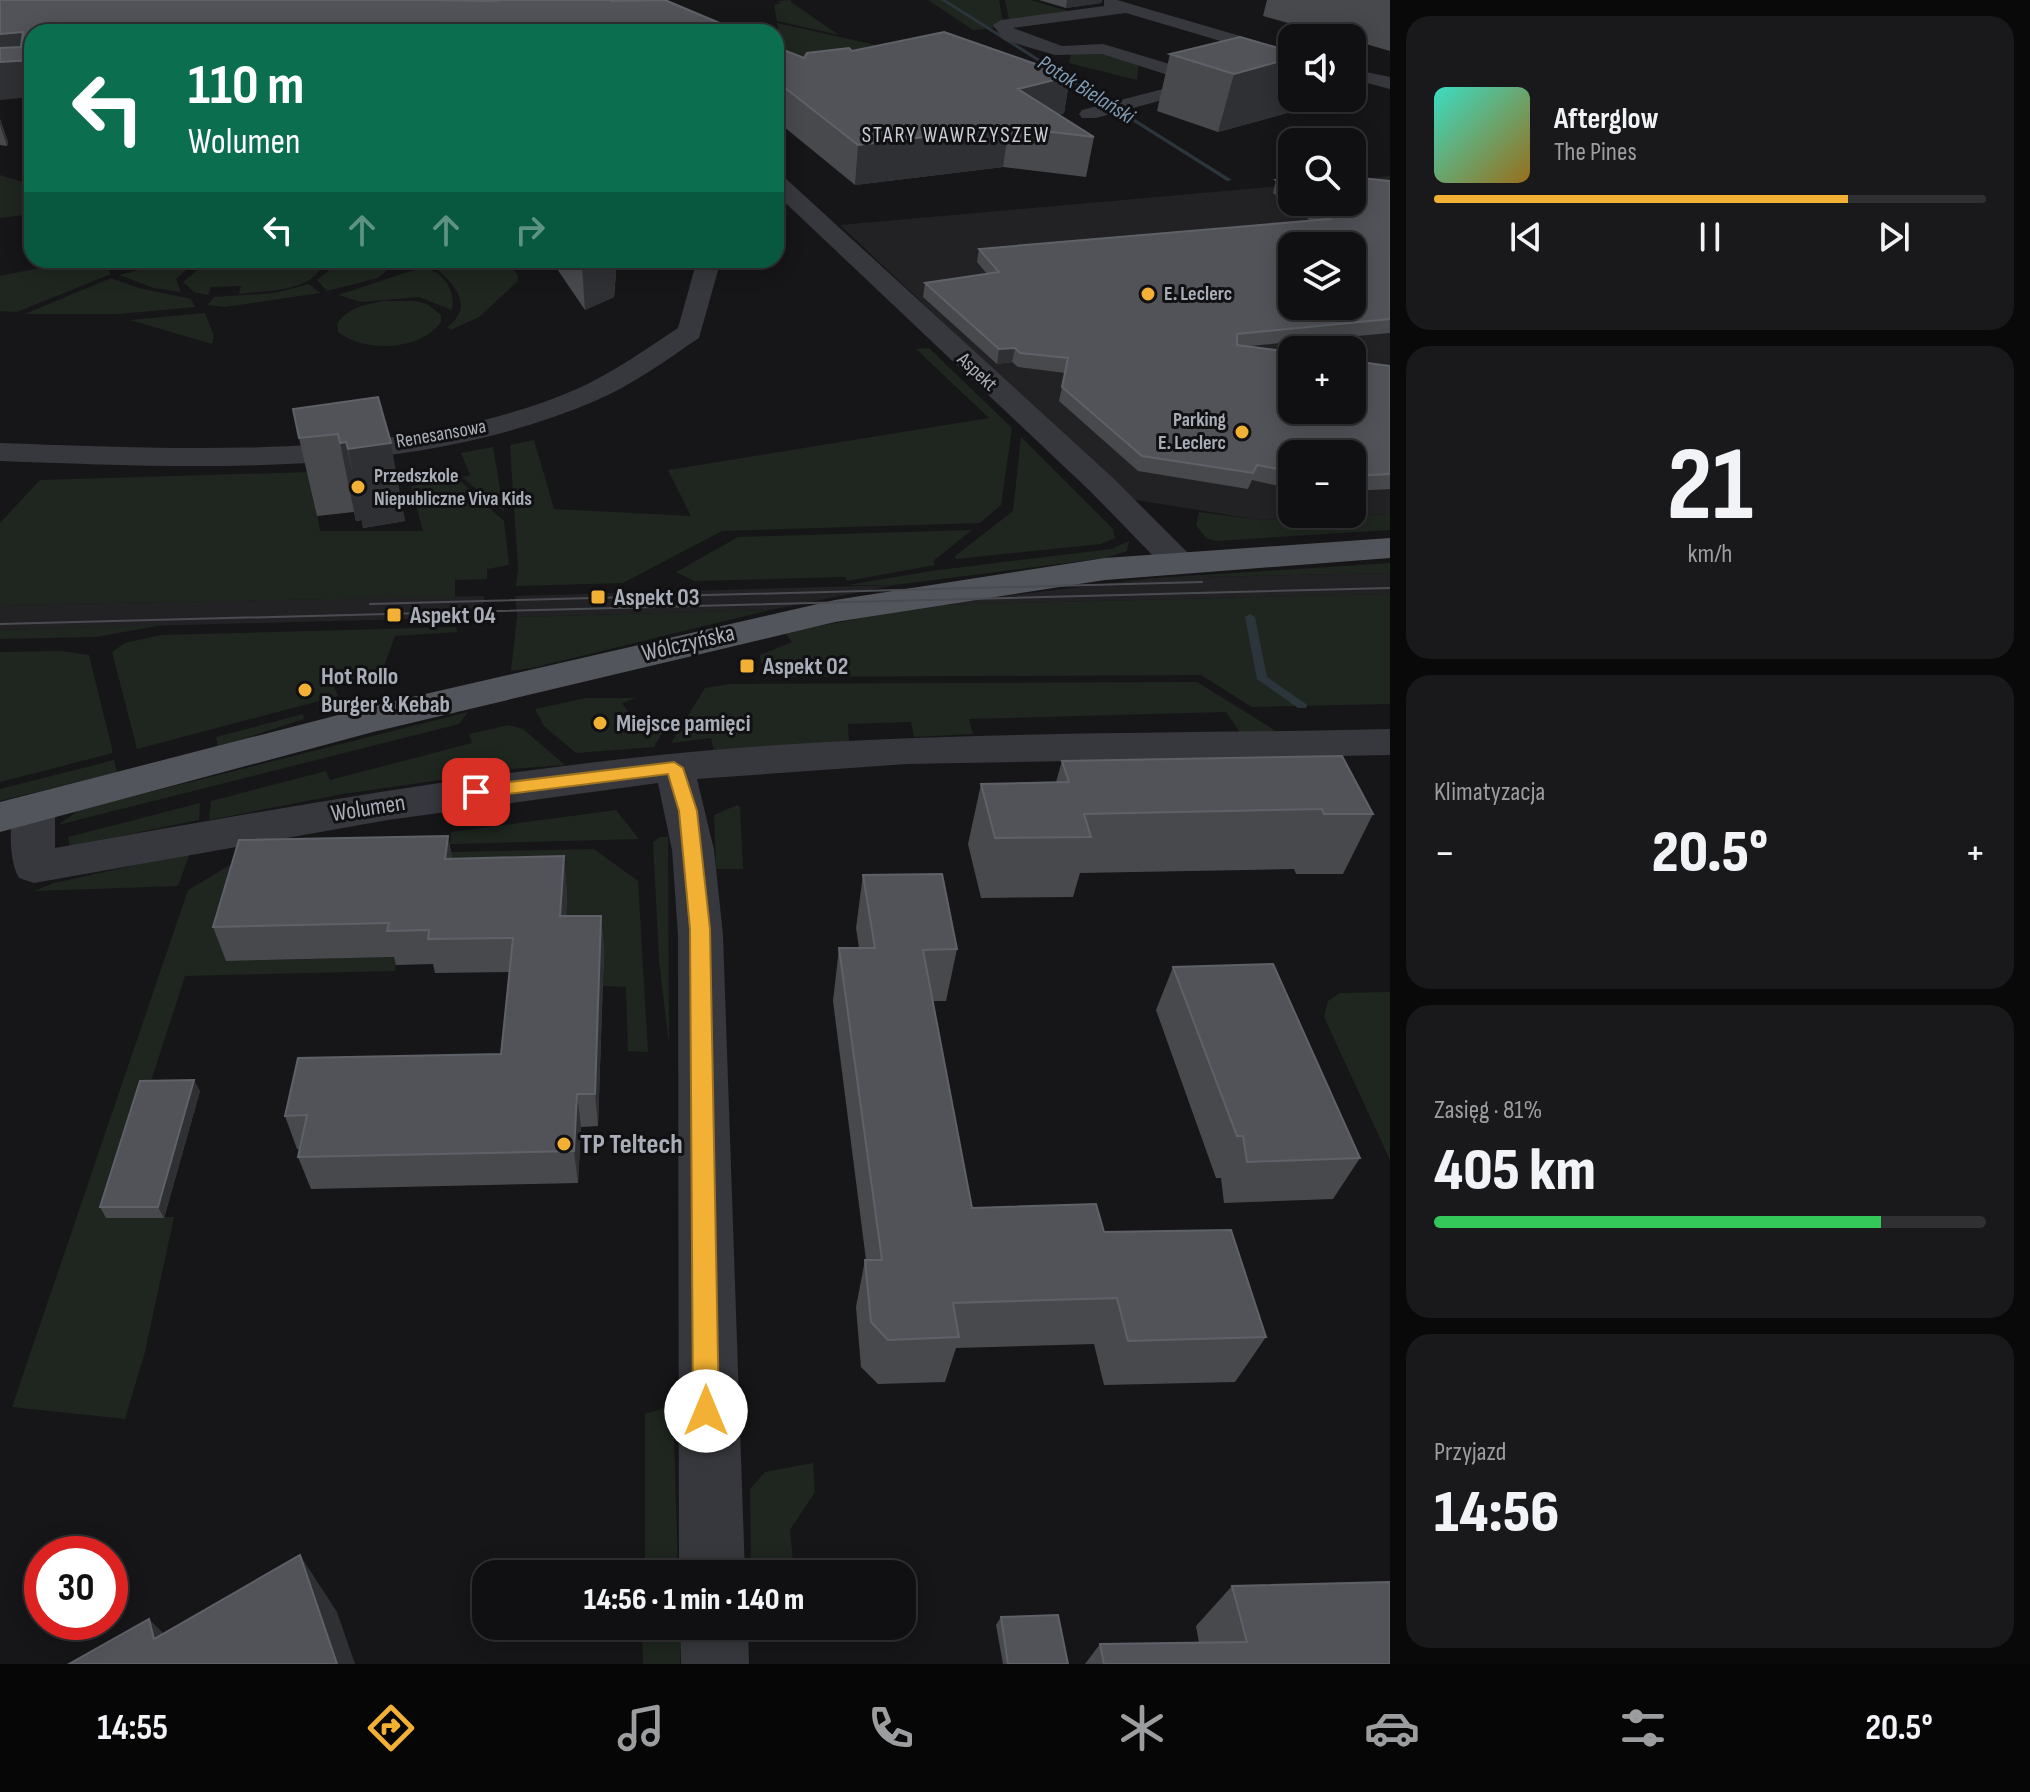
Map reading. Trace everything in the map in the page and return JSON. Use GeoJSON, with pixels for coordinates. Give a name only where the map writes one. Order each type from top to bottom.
{"type":"FeatureCollection","features":[{"type":"Feature","properties":{"kind":"main road","name":"Wólczyńska"},"geometry":{"type":"LineString","coordinates":[[17,812],[373,719],[740,630],[875,604],[1105,569],[1390,548]]}},
{"type":"Feature","properties":{"kind":"street"},"geometry":{"type":"LineString","coordinates":[[1210,82],[1120,53],[1082,49],[1061,51],[1010,36],[1001,25],[1119,5],[1278,54]]}},
{"type":"Feature","properties":{"kind":"street"},"geometry":{"type":"LineString","coordinates":[[1105,110],[1278,62]]}},
{"type":"Feature","properties":{"kind":"street"},"geometry":{"type":"LineString","coordinates":[[1366,77],[1390,83]]}},
{"type":"Feature","properties":{"kind":"street","name":"Aspekt"},"geometry":{"type":"LineString","coordinates":[[784,193],[1102,485],[1178,562]]}},
{"type":"Feature","properties":{"kind":"street","name":"Renesansowa"},"geometry":{"type":"LineString","coordinates":[[0,452],[206,455],[301,452],[382,444],[503,422],[584,396],[618,380],[690,332],[707,268]]}},
{"type":"Feature","properties":{"kind":"street"},"geometry":{"type":"LineString","coordinates":[[711,1560],[706,1439],[700,929],[688,811],[674,768],[914,750],[1390,742]]}},
{"type":"Feature","properties":{"kind":"street","name":"Wolumen"},"geometry":{"type":"LineString","coordinates":[[17,812],[34,867],[358,809],[674,768]]}},
{"type":"Feature","properties":{"kind":"street"},"geometry":{"type":"LineString","coordinates":[[714,1640],[715,1664]]}},
{"type":"Feature","properties":{"kind":"shaded area"},"geometry":{"type":"Polygon","coordinates":[[[791,0],[839,35],[777,21],[774,5],[779,1],[791,0]]]}},
{"type":"Feature","properties":{"kind":"shaded area"},"geometry":{"type":"Polygon","coordinates":[[[928,0],[999,0],[1003,21],[996,28],[973,30],[928,0]]]}},
{"type":"Feature","properties":{"kind":"shaded area"},"geometry":{"type":"Polygon","coordinates":[[[1005,0],[1031,0],[1068,11],[1009,20],[1005,0]]]}},
{"type":"Feature","properties":{"kind":"shaded area"},"geometry":{"type":"Polygon","coordinates":[[[784,25],[907,52],[786,63],[784,25]]]}},
{"type":"Feature","properties":{"kind":"shaded area"},"geometry":{"type":"Polygon","coordinates":[[[1095,52],[1139,62],[1137,80],[1069,63],[1071,54],[1095,52]]]}},
{"type":"Feature","properties":{"kind":"shaded area"},"geometry":{"type":"Polygon","coordinates":[[[0,175],[24,182],[24,215],[0,218],[0,175]]]}},
{"type":"Feature","properties":{"kind":"shaded area"},"geometry":{"type":"Polygon","coordinates":[[[1390,176],[1390,514],[1366,515],[1366,440],[1278,440],[1278,519],[1260,520],[1130,499],[840,225],[1278,186],[1278,216],[1366,216],[1366,179],[1390,176]]]}},
{"type":"Feature","properties":{"kind":"shaded area"},"geometry":{"type":"Polygon","coordinates":[[[39,268],[107,268],[111,274],[17,312],[0,311],[0,276],[39,268]]]}},
{"type":"Feature","properties":{"kind":"shaded area"},"geometry":{"type":"Polygon","coordinates":[[[146,268],[189,268],[176,279],[181,292],[154,288],[119,275],[146,268]]]}},
{"type":"Feature","properties":{"kind":"shaded area"},"geometry":{"type":"Polygon","coordinates":[[[200,268],[320,269],[298,285],[239,294],[241,286],[211,287],[208,295],[194,292],[183,282],[200,268]]]}},
{"type":"Feature","properties":{"kind":"shaded area"},"geometry":{"type":"Polygon","coordinates":[[[390,268],[378,278],[327,291],[317,280],[329,270],[390,268]]]}},
{"type":"Feature","properties":{"kind":"shaded area"},"geometry":{"type":"Polygon","coordinates":[[[426,268],[447,283],[453,303],[452,310],[419,297],[361,302],[338,295],[426,268]]]}},
{"type":"Feature","properties":{"kind":"shaded area"},"geometry":{"type":"Polygon","coordinates":[[[435,268],[514,268],[518,276],[517,282],[479,317],[451,330],[447,327],[456,318],[460,301],[444,276],[435,268]]]}},
{"type":"Feature","properties":{"kind":"shaded area"},"geometry":{"type":"Polygon","coordinates":[[[111,278],[139,288],[191,299],[195,307],[118,314],[25,314],[111,278]]]}},
{"type":"Feature","properties":{"kind":"shaded area"},"geometry":{"type":"Polygon","coordinates":[[[309,284],[320,293],[225,307],[207,305],[214,297],[275,293],[309,284]]]}},
{"type":"Feature","properties":{"kind":"shaded area"},"geometry":{"type":"Polygon","coordinates":[[[382,301],[427,304],[441,315],[441,322],[420,339],[392,346],[362,343],[338,332],[337,324],[346,314],[382,301]]]}},
{"type":"Feature","properties":{"kind":"shaded area"},"geometry":{"type":"Polygon","coordinates":[[[205,313],[214,336],[212,344],[130,320],[205,313]]]}},
{"type":"Feature","properties":{"kind":"shaded area"},"geometry":{"type":"Polygon","coordinates":[[[929,348],[1012,428],[1001,505],[980,523],[722,531],[623,583],[516,586],[518,568],[510,445],[534,440],[554,509],[691,516],[668,470],[989,418],[916,349],[929,348]]]}},
{"type":"Feature","properties":{"kind":"shaded area"},"geometry":{"type":"Polygon","coordinates":[[[1021,437],[1113,529],[1115,538],[1101,544],[956,559],[955,556],[1013,511],[1021,437]]]}},
{"type":"Feature","properties":{"kind":"shaded area"},"geometry":{"type":"Polygon","coordinates":[[[493,447],[504,512],[462,477],[470,475],[461,453],[493,447]]]}},
{"type":"Feature","properties":{"kind":"shaded area"},"geometry":{"type":"Polygon","coordinates":[[[310,472],[320,531],[423,531],[411,486],[457,478],[504,521],[509,565],[487,569],[487,579],[455,580],[455,597],[0,605],[0,523],[40,480],[310,472]]]}},
{"type":"Feature","properties":{"kind":"shaded area"},"geometry":{"type":"Polygon","coordinates":[[[1199,512],[1260,520],[1278,519],[1278,528],[1366,528],[1366,515],[1390,514],[1390,530],[1216,541],[1206,538],[1196,525],[1199,512]]]}},
{"type":"Feature","properties":{"kind":"shaded area"},"geometry":{"type":"Polygon","coordinates":[[[972,530],[933,561],[935,565],[847,581],[845,577],[694,581],[676,572],[738,537],[972,530]]]}},
{"type":"Feature","properties":{"kind":"shaded area"},"geometry":{"type":"Polygon","coordinates":[[[1129,541],[1127,551],[1105,558],[895,585],[848,585],[931,571],[1111,549],[1129,541]]]}},
{"type":"Feature","properties":{"kind":"shaded area"},"geometry":{"type":"Polygon","coordinates":[[[1390,563],[1390,573],[1154,578],[1390,563]]]}},
{"type":"Feature","properties":{"kind":"shaded area"},"geometry":{"type":"Polygon","coordinates":[[[1390,573],[1390,594],[930,605],[1154,578],[1390,573]]]}},
{"type":"Feature","properties":{"kind":"shaded area"},"geometry":{"type":"Polygon","coordinates":[[[895,585],[770,610],[517,617],[515,596],[895,585]]]}},
{"type":"Feature","properties":{"kind":"shaded area"},"geometry":{"type":"Polygon","coordinates":[[[1390,594],[1390,704],[1252,707],[1201,675],[782,677],[761,663],[760,655],[792,642],[786,634],[799,630],[930,605],[1390,594]]]}},
{"type":"Feature","properties":{"kind":"shaded area"},"geometry":{"type":"Polygon","coordinates":[[[484,596],[482,617],[0,630],[0,605],[484,596]]]}},
{"type":"Feature","properties":{"kind":"shaded area"},"geometry":{"type":"Polygon","coordinates":[[[770,610],[532,668],[511,671],[517,617],[770,610]]]}},
{"type":"Feature","properties":{"kind":"shaded area"},"geometry":{"type":"Polygon","coordinates":[[[163,625],[96,637],[0,639],[0,630],[163,625]]]}},
{"type":"Feature","properties":{"kind":"shaded area"},"geometry":{"type":"Polygon","coordinates":[[[456,627],[457,632],[395,636],[382,672],[333,685],[338,696],[137,749],[112,652],[125,643],[161,635],[456,627]]]}},
{"type":"Feature","properties":{"kind":"shaded area"},"geometry":{"type":"Polygon","coordinates":[[[61,651],[89,655],[113,753],[0,782],[0,652],[61,651]]]}},
{"type":"Feature","properties":{"kind":"shaded area"},"geometry":{"type":"Polygon","coordinates":[[[1197,682],[1276,731],[1240,732],[1226,712],[969,719],[973,734],[914,737],[911,722],[848,724],[849,742],[714,751],[711,738],[671,743],[705,688],[730,684],[1197,682]]]}},
{"type":"Feature","properties":{"kind":"shaded area"},"geometry":{"type":"Polygon","coordinates":[[[586,698],[636,698],[622,703],[637,725],[671,718],[654,747],[576,753],[544,726],[535,709],[586,698]]]}},
{"type":"Feature","properties":{"kind":"shaded area"},"geometry":{"type":"Polygon","coordinates":[[[468,712],[459,724],[58,825],[79,810],[468,712]]]}},
{"type":"Feature","properties":{"kind":"shaded area"},"geometry":{"type":"Polygon","coordinates":[[[303,714],[304,719],[218,747],[216,737],[303,714]]]}},
{"type":"Feature","properties":{"kind":"shaded area"},"geometry":{"type":"Polygon","coordinates":[[[509,725],[523,729],[565,765],[499,770],[493,760],[481,761],[482,774],[343,794],[209,820],[211,801],[326,771],[330,780],[472,743],[469,734],[509,725]]]}},
{"type":"Feature","properties":{"kind":"shaded area"},"geometry":{"type":"Polygon","coordinates":[[[114,760],[117,772],[0,801],[0,789],[114,760]]]}},
{"type":"Feature","properties":{"kind":"shaded area"},"geometry":{"type":"Polygon","coordinates":[[[200,803],[199,820],[70,846],[68,837],[200,803]]]}},
{"type":"Feature","properties":{"kind":"shaded area"},"geometry":{"type":"Polygon","coordinates":[[[737,805],[740,807],[743,869],[716,869],[714,815],[737,805]]]}},
{"type":"Feature","properties":{"kind":"shaded area"},"geometry":{"type":"Polygon","coordinates":[[[616,810],[639,839],[450,844],[451,832],[616,810]]]}},
{"type":"Feature","properties":{"kind":"shaded area"},"geometry":{"type":"Polygon","coordinates":[[[660,837],[668,837],[669,1045],[659,960],[653,842],[660,837]]]}},
{"type":"Feature","properties":{"kind":"shaded area"},"geometry":{"type":"Polygon","coordinates":[[[594,849],[638,881],[648,1052],[628,1051],[626,987],[602,986],[452,893],[450,852],[594,849]]]}},
{"type":"Feature","properties":{"kind":"shaded area"},"geometry":{"type":"Polygon","coordinates":[[[190,853],[178,886],[34,891],[54,883],[190,853]]]}},
{"type":"Feature","properties":{"kind":"shaded area"},"geometry":{"type":"Polygon","coordinates":[[[247,855],[226,961],[397,957],[395,971],[185,976],[107,1217],[174,1217],[145,1352],[125,1419],[12,1407],[188,890],[247,855]]]}},
{"type":"Feature","properties":{"kind":"shaded area"},"geometry":{"type":"Polygon","coordinates":[[[1390,992],[1390,1160],[1324,1017],[1328,1001],[1340,993],[1390,992]]]}},
{"type":"Feature","properties":{"kind":"shaded area"},"geometry":{"type":"Polygon","coordinates":[[[673,1405],[678,1560],[645,1560],[645,1414],[673,1405]]]}},
{"type":"Feature","properties":{"kind":"shaded area"},"geometry":{"type":"Polygon","coordinates":[[[813,1463],[815,1492],[790,1530],[793,1560],[751,1560],[750,1489],[765,1472],[813,1463]]]}},
{"type":"Feature","properties":{"kind":"shaded area"},"geometry":{"type":"Polygon","coordinates":[[[642,1640],[680,1640],[680,1664],[643,1664],[642,1640]]]}},
{"type":"Feature","properties":{"kind":"building"},"geometry":{"type":"Polygon","coordinates":[[[0,0],[665,0],[722,24],[24,24],[24,60],[0,62],[0,48],[21,47],[23,32],[0,34],[0,0]]]}},
{"type":"Feature","properties":{"kind":"building"},"geometry":{"type":"Polygon","coordinates":[[[944,32],[1070,76],[1018,89],[1094,137],[1009,127],[858,145],[784,87],[784,50],[804,58],[807,53],[849,48],[852,51],[944,32]]]}},
{"type":"Feature","properties":{"kind":"building"},"geometry":{"type":"Polygon","coordinates":[[[1240,37],[1278,48],[1278,62],[1234,74],[1170,54],[1240,37]]]}},
{"type":"Feature","properties":{"kind":"building","name":"E. Leclerc"},"geometry":{"type":"Polygon","coordinates":[[[1366,178],[1390,181],[1390,319],[1237,334],[1237,345],[1278,350],[1278,424],[1366,424],[1366,363],[1390,366],[1390,474],[1366,475],[1366,440],[1278,440],[1278,469],[1257,465],[1253,473],[1142,456],[1062,387],[1068,358],[1020,353],[1015,348],[999,349],[925,283],[999,272],[979,249],[1330,219],[1326,216],[1366,216],[1366,178]]]}},
{"type":"Feature","properties":{"kind":"building"},"geometry":{"type":"Polygon","coordinates":[[[378,397],[391,443],[348,449],[346,442],[340,443],[338,434],[299,438],[293,409],[378,397]]]}},
{"type":"Feature","properties":{"kind":"building"},"geometry":{"type":"Polygon","coordinates":[[[1342,756],[1373,814],[1324,814],[1322,809],[1084,814],[1091,837],[995,838],[981,784],[1069,782],[1062,761],[1342,756]]]}},
{"type":"Feature","properties":{"kind":"building"},"geometry":{"type":"Polygon","coordinates":[[[448,836],[445,859],[564,856],[560,916],[601,916],[595,1094],[577,1094],[574,1151],[298,1157],[307,1115],[285,1116],[298,1058],[501,1054],[513,938],[428,939],[429,930],[387,931],[389,923],[213,927],[239,840],[448,836]]]}},
{"type":"Feature","properties":{"kind":"building"},"geometry":{"type":"Polygon","coordinates":[[[942,874],[957,949],[923,950],[972,1208],[1096,1204],[1104,1232],[1231,1230],[1266,1337],[1128,1341],[1117,1298],[953,1303],[959,1337],[888,1340],[871,1322],[865,1260],[882,1260],[839,948],[875,948],[863,875],[942,874]]]}},
{"type":"Feature","properties":{"kind":"building"},"geometry":{"type":"Polygon","coordinates":[[[1273,964],[1360,1158],[1247,1162],[1243,1136],[1237,1136],[1173,967],[1273,964]]]}},
{"type":"Feature","properties":{"kind":"building"},"geometry":{"type":"Polygon","coordinates":[[[194,1080],[158,1207],[100,1207],[140,1081],[194,1080]]]}},
{"type":"Feature","properties":{"kind":"building"},"geometry":{"type":"Polygon","coordinates":[[[300,1555],[337,1664],[69,1664],[112,1640],[128,1640],[128,1631],[149,1619],[154,1639],[300,1555]]]}},
{"type":"Feature","properties":{"kind":"building"},"geometry":{"type":"Polygon","coordinates":[[[1390,1582],[1390,1664],[1104,1664],[1100,1644],[1247,1642],[1232,1586],[1390,1582]]]}},
{"type":"Feature","properties":{"kind":"building"},"geometry":{"type":"Polygon","coordinates":[[[1058,1615],[1068,1664],[1008,1664],[1001,1617],[1058,1615]]]}},
{"type":"Feature","properties":{"kind":"waterway","name":"Potok Bielański"},"geometry":{"type":"LineString","coordinates":[[943,0],[1229,180]]}},
{"type":"Feature","properties":{"kind":"waterway","name":"Potok Bielański"},"geometry":{"type":"LineString","coordinates":[[1250,617],[1262,679],[1302,706]]}},
{"type":"Feature","properties":{"kind":"tram line"},"geometry":{"type":"LineString","coordinates":[[370,604],[1202,582]]}},
{"type":"Feature","properties":{"kind":"tram line"},"geometry":{"type":"LineString","coordinates":[[0,624],[1390,588]]}},
{"type":"Feature","properties":{"kind":"place","name":"E. Leclerc"},"geometry":{"type":"Point","coordinates":[1148,294]}},
{"type":"Feature","properties":{"kind":"place","name":"Parking E. Leclerc"},"geometry":{"type":"Point","coordinates":[1242,432]}},
{"type":"Feature","properties":{"kind":"place","name":"Przedszkole Niepubliczne Viva Kids"},"geometry":{"type":"Point","coordinates":[358,487]}},
{"type":"Feature","properties":{"kind":"place","name":"Aspekt 03"},"geometry":{"type":"Point","coordinates":[598,597]}},
{"type":"Feature","properties":{"kind":"place","name":"Aspekt 04"},"geometry":{"type":"Point","coordinates":[394,615]}},
{"type":"Feature","properties":{"kind":"place","name":"Aspekt 02"},"geometry":{"type":"Point","coordinates":[747,666]}},
{"type":"Feature","properties":{"kind":"place","name":"Hot Rollo Burger & Kebab"},"geometry":{"type":"Point","coordinates":[305,690]}},
{"type":"Feature","properties":{"kind":"place","name":"Miejsce pamięci"},"geometry":{"type":"Point","coordinates":[600,723]}},
{"type":"Feature","properties":{"kind":"place","name":"TP Teltech"},"geometry":{"type":"Point","coordinates":[564,1144]}},
{"type":"Feature","properties":{"kind":"district","name":"STARY WAWRZYSZEW"},"geometry":{"type":"Point","coordinates":[956,135]}},
{"type":"Feature","properties":{"kind":"route"},"geometry":{"type":"LineString","coordinates":[[476,792],[674,768],[688,811],[700,929],[706,1411]]}}]}
